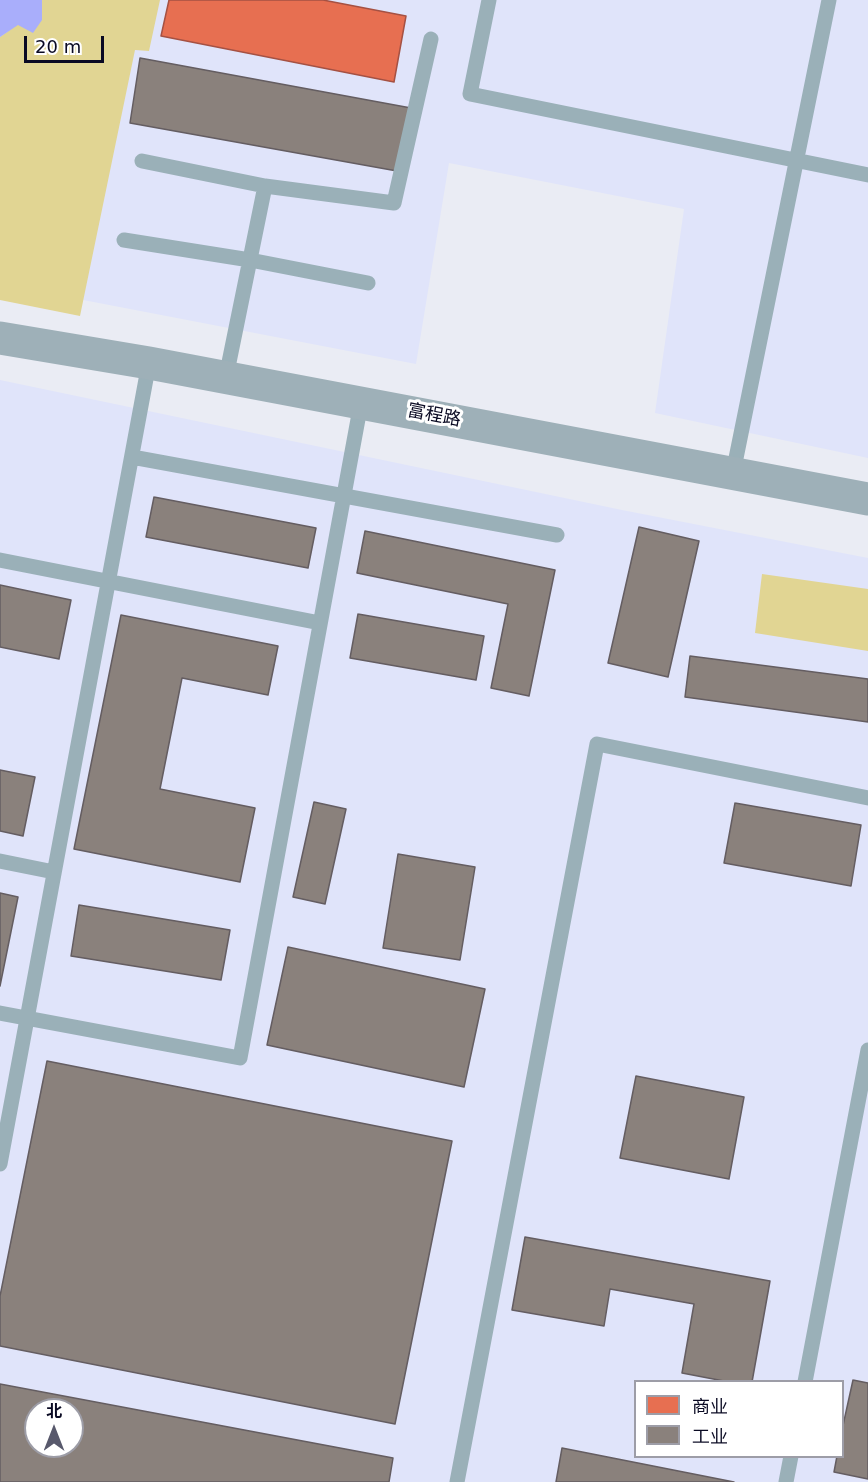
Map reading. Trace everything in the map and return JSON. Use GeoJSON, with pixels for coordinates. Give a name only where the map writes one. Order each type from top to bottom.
{"type":"FeatureCollection","features":[{"type":"Feature","properties":{"kind":"main road","name":"富程路"},"geometry":{"type":"LineString","coordinates":[[0,338],[226,377],[868,499]]}},
{"type":"Feature","properties":{"kind":"lane"},"geometry":{"type":"LineString","coordinates":[[489,0],[470,94],[868,175]]}},
{"type":"Feature","properties":{"kind":"lane"},"geometry":{"type":"LineString","coordinates":[[733,473],[829,0]]}},
{"type":"Feature","properties":{"kind":"lane"},"geometry":{"type":"LineString","coordinates":[[142,161],[265,186],[394,203],[431,39]]}},
{"type":"Feature","properties":{"kind":"lane"},"geometry":{"type":"LineString","coordinates":[[226,377],[265,186]]}},
{"type":"Feature","properties":{"kind":"lane"},"geometry":{"type":"LineString","coordinates":[[124,240],[250,260],[368,284]]}},
{"type":"Feature","properties":{"kind":"lane"},"geometry":{"type":"LineString","coordinates":[[0,1164],[149,363]]}},
{"type":"Feature","properties":{"kind":"lane"},"geometry":{"type":"LineString","coordinates":[[0,1013],[240,1058],[361,403]]}},
{"type":"Feature","properties":{"kind":"lane"},"geometry":{"type":"LineString","coordinates":[[132,457],[557,535]]}},
{"type":"Feature","properties":{"kind":"lane"},"geometry":{"type":"LineString","coordinates":[[0,560],[320,623]]}},
{"type":"Feature","properties":{"kind":"lane"},"geometry":{"type":"LineString","coordinates":[[457,1482],[597,744],[868,798]]}},
{"type":"Feature","properties":{"kind":"lane"},"geometry":{"type":"LineString","coordinates":[[0,861],[54,872]]}},
{"type":"Feature","properties":{"kind":"lane"},"geometry":{"type":"LineString","coordinates":[[805,1380],[868,1050]]}},
{"type":"Feature","properties":{"kind":"lane"},"geometry":{"type":"LineString","coordinates":[[786,1482],[791,1458]]}},
{"type":"Feature","properties":{"kind":"shaded area"},"geometry":{"type":"Polygon","coordinates":[[[0,0],[868,0],[868,458],[655,413],[684,209],[449,163],[416,364],[0,284],[0,0]]]}},
{"type":"Feature","properties":{"kind":"shaded area"},"geometry":{"type":"Polygon","coordinates":[[[42,0],[160,0],[149,51],[135,50],[80,316],[0,300],[0,37],[18,24],[42,20],[42,0]]]}},
{"type":"Feature","properties":{"kind":"shaded area"},"geometry":{"type":"Polygon","coordinates":[[[0,380],[622,510],[868,558],[868,1482],[0,1482],[0,380]]]}},
{"type":"Feature","properties":{"kind":"shaded area"},"geometry":{"type":"Polygon","coordinates":[[[762,574],[868,589],[868,651],[755,633],[762,574]]]}},
{"type":"Feature","properties":{"kind":"water"},"geometry":{"type":"Polygon","coordinates":[[[0,0],[42,0],[42,20],[33,33],[18,25],[0,37],[0,0]]]}},
{"type":"Feature","properties":{"kind":"building: 商业"},"geometry":{"type":"Polygon","coordinates":[[[169,0],[323,0],[406,16],[394,82],[161,36],[169,0]]]}},
{"type":"Feature","properties":{"kind":"building: 工业"},"geometry":{"type":"Polygon","coordinates":[[[140,58],[411,108],[397,171],[130,123],[140,58]]]}},
{"type":"Feature","properties":{"kind":"building: 工业"},"geometry":{"type":"Polygon","coordinates":[[[154,497],[316,528],[308,568],[146,537],[154,497]]]}},
{"type":"Feature","properties":{"kind":"building: 工业"},"geometry":{"type":"Polygon","coordinates":[[[639,527],[699,541],[668,677],[608,663],[639,527]]]}},
{"type":"Feature","properties":{"kind":"building: 工业"},"geometry":{"type":"Polygon","coordinates":[[[365,531],[555,570],[529,696],[491,688],[508,604],[357,573],[365,531]]]}},
{"type":"Feature","properties":{"kind":"building: 工业"},"geometry":{"type":"Polygon","coordinates":[[[0,585],[71,600],[59,659],[0,647],[0,585]]]}},
{"type":"Feature","properties":{"kind":"building: 工业"},"geometry":{"type":"Polygon","coordinates":[[[358,614],[484,636],[476,680],[350,658],[358,614]]]}},
{"type":"Feature","properties":{"kind":"building: 工业"},"geometry":{"type":"Polygon","coordinates":[[[121,615],[278,646],[268,695],[182,678],[160,789],[255,808],[240,882],[74,849],[121,615]]]}},
{"type":"Feature","properties":{"kind":"building: 工业"},"geometry":{"type":"Polygon","coordinates":[[[690,656],[868,679],[868,722],[685,697],[690,656]]]}},
{"type":"Feature","properties":{"kind":"building: 工业"},"geometry":{"type":"Polygon","coordinates":[[[0,770],[35,777],[23,836],[0,831],[0,770]]]}},
{"type":"Feature","properties":{"kind":"building: 工业"},"geometry":{"type":"Polygon","coordinates":[[[314,802],[346,809],[325,904],[293,897],[314,802]]]}},
{"type":"Feature","properties":{"kind":"building: 工业"},"geometry":{"type":"Polygon","coordinates":[[[735,803],[861,825],[851,886],[724,863],[735,803]]]}},
{"type":"Feature","properties":{"kind":"building: 工业"},"geometry":{"type":"Polygon","coordinates":[[[398,854],[475,867],[460,960],[383,948],[398,854]]]}},
{"type":"Feature","properties":{"kind":"building: 工业"},"geometry":{"type":"Polygon","coordinates":[[[0,893],[18,897],[0,986],[0,893]]]}},
{"type":"Feature","properties":{"kind":"building: 工业"},"geometry":{"type":"Polygon","coordinates":[[[79,905],[230,930],[221,980],[71,956],[79,905]]]}},
{"type":"Feature","properties":{"kind":"building: 工业"},"geometry":{"type":"Polygon","coordinates":[[[288,947],[485,989],[464,1087],[267,1045],[288,947]]]}},
{"type":"Feature","properties":{"kind":"building: 工业"},"geometry":{"type":"Polygon","coordinates":[[[47,1061],[452,1141],[395,1424],[0,1346],[0,1296],[47,1061]]]}},
{"type":"Feature","properties":{"kind":"building: 工业"},"geometry":{"type":"Polygon","coordinates":[[[636,1076],[744,1097],[729,1179],[620,1158],[636,1076]]]}},
{"type":"Feature","properties":{"kind":"building: 工业"},"geometry":{"type":"Polygon","coordinates":[[[525,1237],[770,1281],[752,1380],[719,1380],[682,1373],[694,1304],[610,1289],[604,1326],[512,1310],[525,1237]]]}},
{"type":"Feature","properties":{"kind":"building: 工业"},"geometry":{"type":"Polygon","coordinates":[[[853,1380],[868,1383],[868,1479],[834,1472],[837,1458],[844,1458],[844,1421],[853,1380]]]}},
{"type":"Feature","properties":{"kind":"building: 工业"},"geometry":{"type":"Polygon","coordinates":[[[0,1384],[74,1398],[24,1398],[24,1458],[84,1458],[84,1400],[393,1458],[389,1482],[0,1482],[0,1384]]]}},
{"type":"Feature","properties":{"kind":"building: 工业"},"geometry":{"type":"Polygon","coordinates":[[[562,1448],[734,1482],[556,1482],[562,1448]]]}}]}
